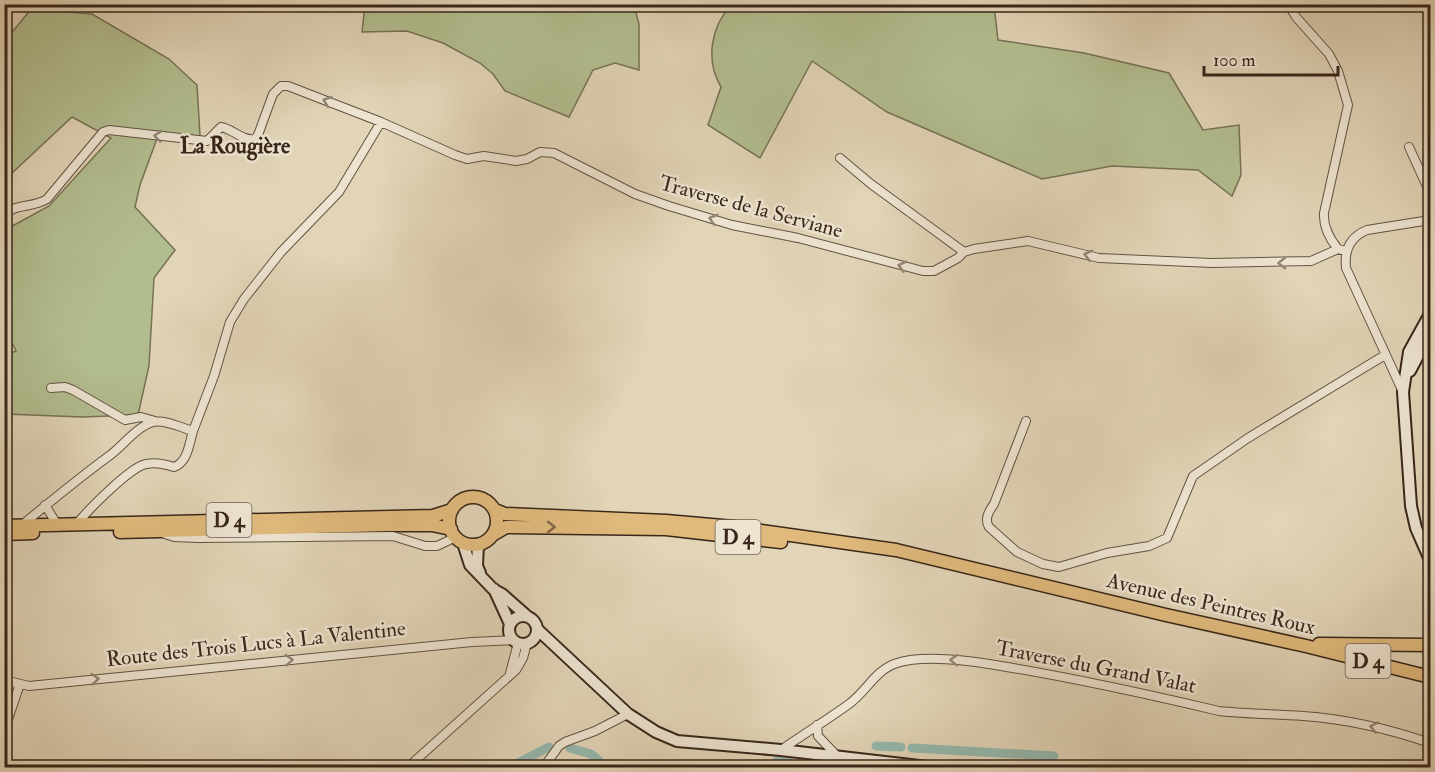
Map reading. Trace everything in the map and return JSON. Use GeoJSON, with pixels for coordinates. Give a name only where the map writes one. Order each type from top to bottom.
{"type":"FeatureCollection","features":[{"type":"Feature","properties":{"kind":"main road"},"geometry":{"type":"LineString","coordinates":[[473,497],[486,500],[495,510],[497,518],[494,534],[487,541],[478,544],[457,536],[450,520],[452,510],[461,501],[473,497]]}},
{"type":"Feature","properties":{"kind":"main road","name":"D 4"},"geometry":{"type":"LineString","coordinates":[[4,526],[433,516],[452,510]]}},
{"type":"Feature","properties":{"kind":"main road","name":"Avenue des Peintres Roux"},"geometry":{"type":"LineString","coordinates":[[495,510],[505,514],[666,521],[734,527],[896,550],[1431,677]]}},
{"type":"Feature","properties":{"kind":"main road","name":"D 4"},"geometry":{"type":"LineString","coordinates":[[4,534],[432,525],[457,536]]}},
{"type":"Feature","properties":{"kind":"main road","name":"Avenue des Peintres Roux"},"geometry":{"type":"LineString","coordinates":[[494,534],[506,527],[666,529],[827,546],[983,570]]}},
{"type":"Feature","properties":{"kind":"main road"},"geometry":{"type":"LineString","coordinates":[[1306,646],[1323,644],[1431,645]]}},
{"type":"Feature","properties":{"kind":"street"},"geometry":{"type":"LineString","coordinates":[[1288,4],[1296,17],[1329,54],[1338,71],[1348,105],[1323,223],[1332,242],[1342,250],[1346,268],[1403,392]]}},
{"type":"Feature","properties":{"kind":"street","name":"Traverse de la Serviane"},"geometry":{"type":"LineString","coordinates":[[4,215],[13,208],[39,204],[47,199],[103,132],[109,130],[207,141],[221,127],[245,139],[255,139],[273,94],[281,86],[288,86],[467,159],[484,156],[516,161],[540,152],[554,153],[635,194],[669,206],[732,225],[798,238],[923,272],[934,272],[964,252],[974,249],[1028,241],[1099,258],[1212,263],[1311,261],[1342,250]]}},
{"type":"Feature","properties":{"kind":"street"},"geometry":{"type":"LineString","coordinates":[[76,525],[86,513],[135,469],[148,464],[165,464],[174,468],[179,466],[187,454],[230,322],[281,252],[339,192],[381,122]]}},
{"type":"Feature","properties":{"kind":"street"},"geometry":{"type":"LineString","coordinates":[[1409,147],[1431,192]]}},
{"type":"Feature","properties":{"kind":"street"},"geometry":{"type":"LineString","coordinates":[[840,158],[871,184],[964,252]]}},
{"type":"Feature","properties":{"kind":"street"},"geometry":{"type":"LineString","coordinates":[[1342,250],[1358,234],[1367,230],[1431,220]]}},
{"type":"Feature","properties":{"kind":"street"},"geometry":{"type":"LineString","coordinates":[[1431,314],[1409,352],[1403,392],[1411,506],[1416,528],[1431,560]]}},
{"type":"Feature","properties":{"kind":"street"},"geometry":{"type":"LineString","coordinates":[[1406,379],[1431,333]]}},
{"type":"Feature","properties":{"kind":"street"},"geometry":{"type":"LineString","coordinates":[[1026,421],[994,504],[988,512],[986,523],[1017,552],[1043,564],[1059,567],[1107,553],[1149,546],[1167,538],[1193,476],[1248,438],[1385,355]]}},
{"type":"Feature","properties":{"kind":"street"},"geometry":{"type":"LineString","coordinates":[[51,388],[65,387],[73,390],[124,420],[141,417],[193,431]]}},
{"type":"Feature","properties":{"kind":"street"},"geometry":{"type":"LineString","coordinates":[[22,525],[109,457],[138,431],[155,421]]}},
{"type":"Feature","properties":{"kind":"street"},"geometry":{"type":"LineString","coordinates":[[45,505],[58,526]]}},
{"type":"Feature","properties":{"kind":"street"},"geometry":{"type":"LineString","coordinates":[[158,531],[174,537],[198,538],[393,536],[425,546],[437,546],[457,536],[470,565],[493,589],[532,620],[537,629],[536,634],[522,642],[508,677],[407,768]]}},
{"type":"Feature","properties":{"kind":"street"},"geometry":{"type":"LineString","coordinates":[[478,544],[477,566],[481,577]]}},
{"type":"Feature","properties":{"kind":"street"},"geometry":{"type":"LineString","coordinates":[[493,589],[510,624],[509,633],[522,642]]}},
{"type":"Feature","properties":{"kind":"street"},"geometry":{"type":"LineString","coordinates":[[510,624],[518,617],[528,617]]}},
{"type":"Feature","properties":{"kind":"street","name":"Route des Trois Lucs à La Valentine"},"geometry":{"type":"LineString","coordinates":[[537,629],[628,714],[656,732],[676,741],[781,750],[938,768]]}},
{"type":"Feature","properties":{"kind":"street","name":"Route des Trois Lucs à La Valentine"},"geometry":{"type":"LineString","coordinates":[[4,680],[37,685],[472,642],[522,642],[563,655]]}},
{"type":"Feature","properties":{"kind":"street","name":"Traverse du Grand Valat"},"geometry":{"type":"LineString","coordinates":[[781,750],[849,704],[865,691],[880,670],[898,662],[933,659],[975,662],[1049,673],[1220,711],[1306,716],[1350,722],[1396,731],[1431,743]]}},
{"type":"Feature","properties":{"kind":"street"},"geometry":{"type":"LineString","coordinates":[[4,730],[20,684]]}},
{"type":"Feature","properties":{"kind":"street"},"geometry":{"type":"LineString","coordinates":[[543,768],[555,751],[565,742],[628,714]]}},
{"type":"Feature","properties":{"kind":"street"},"geometry":{"type":"LineString","coordinates":[[817,724],[818,736],[839,757]]}},
{"type":"Feature","properties":{"kind":"green space"},"geometry":{"type":"Polygon","coordinates":[[[365,5],[634,5],[639,24],[639,70],[615,63],[593,70],[569,117],[505,91],[493,74],[480,63],[443,43],[407,31],[362,32],[365,5]]]}},
{"type":"Feature","properties":{"kind":"green space"},"geometry":{"type":"Polygon","coordinates":[[[731,5],[994,5],[998,40],[1084,53],[1169,73],[1203,130],[1239,125],[1241,175],[1232,196],[1198,170],[1112,166],[1042,179],[887,112],[812,61],[760,158],[708,125],[721,87],[713,66],[715,33],[731,5]]]}},
{"type":"Feature","properties":{"kind":"green space"},"geometry":{"type":"Polygon","coordinates":[[[31,9],[92,14],[169,59],[197,85],[200,136],[159,133],[140,185],[135,207],[175,250],[154,278],[149,366],[138,415],[82,417],[5,414],[5,355],[16,351],[5,328],[5,230],[49,206],[111,138],[72,117],[12,173],[5,160],[5,41],[31,9]]]}},
{"type":"Feature","properties":{"kind":"waterway"},"geometry":{"type":"LineString","coordinates":[[876,746],[901,747]]}},
{"type":"Feature","properties":{"kind":"waterway"},"geometry":{"type":"LineString","coordinates":[[508,768],[549,747]]}},
{"type":"Feature","properties":{"kind":"waterway"},"geometry":{"type":"LineString","coordinates":[[570,748],[591,754],[607,768]]}},
{"type":"Feature","properties":{"kind":"waterway"},"geometry":{"type":"LineString","coordinates":[[912,748],[1054,756]]}},
{"type":"Feature","properties":{"kind":"waterway"},"geometry":{"type":"LineString","coordinates":[[777,761],[789,762]]}},
{"type":"Feature","properties":{"kind":"waterway"},"geometry":{"type":"LineString","coordinates":[[804,764],[845,768]]}},
{"type":"Feature","properties":{"kind":"district","name":"La Rougière"},"geometry":{"type":"Point","coordinates":[235,146]}}]}
